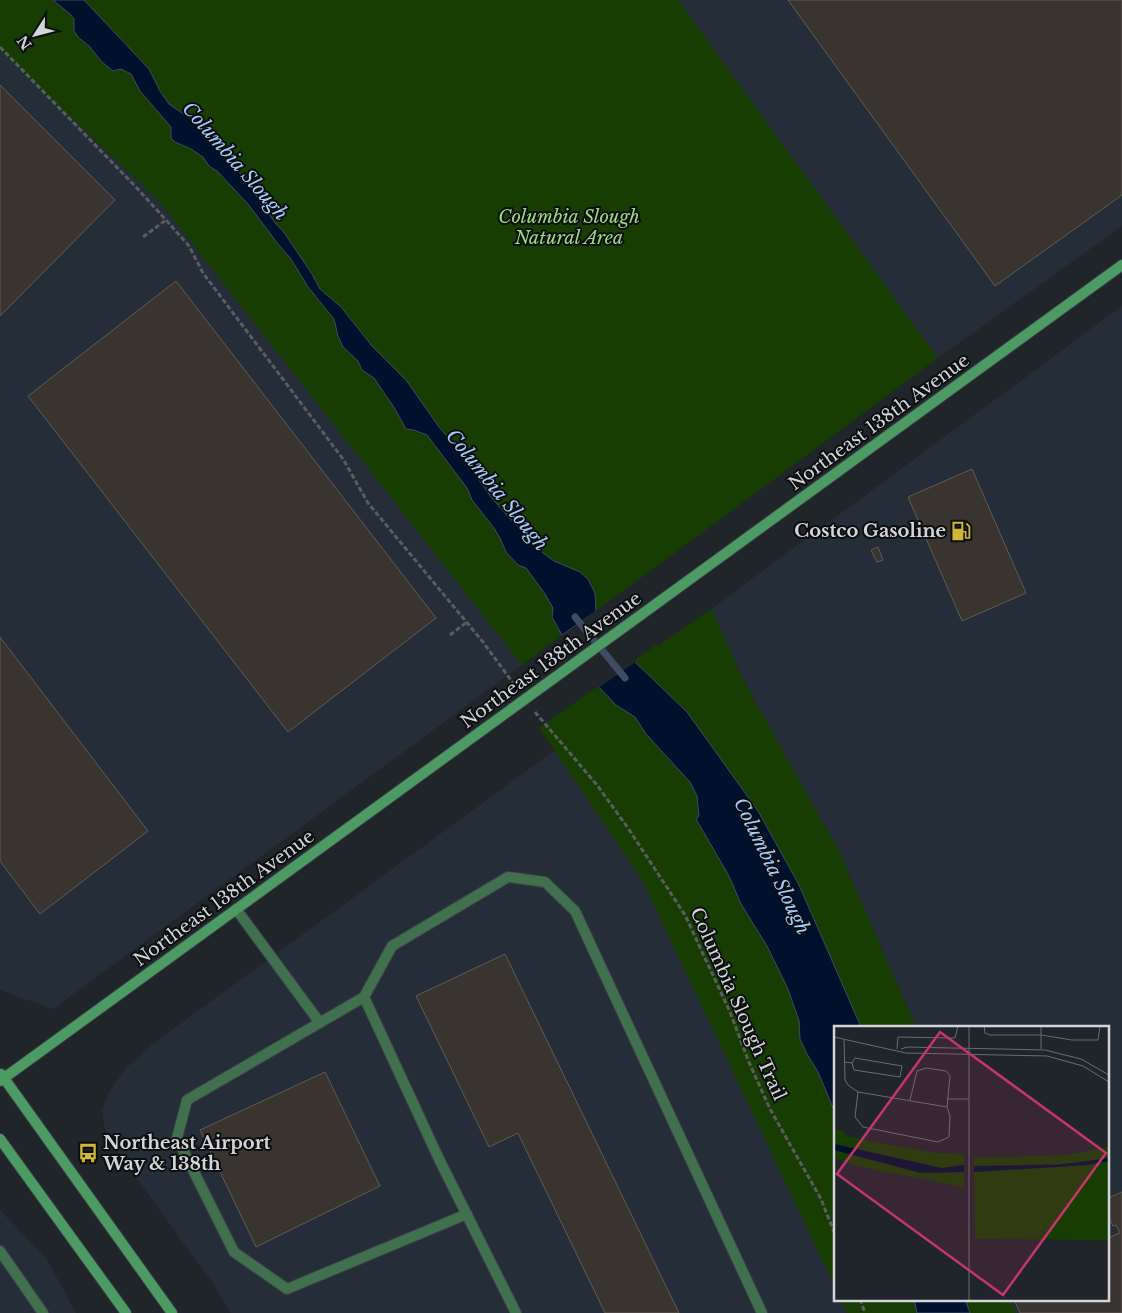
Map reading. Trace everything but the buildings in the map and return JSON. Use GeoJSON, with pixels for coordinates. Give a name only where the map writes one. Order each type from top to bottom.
{"type":"FeatureCollection","features":[{"type":"Feature","properties":{"kind":"street","name":"Northeast 138th Avenue"},"geometry":{"type":"LineString","coordinates":[[1,1078],[637,619],[1122,265]]}},
{"type":"Feature","properties":{"kind":"street"},"geometry":{"type":"LineString","coordinates":[[1,1078],[172,1313]]}},
{"type":"Feature","properties":{"kind":"street"},"geometry":{"type":"LineString","coordinates":[[0,1139],[126,1313]]}},
{"type":"Feature","properties":{"kind":"lane"},"geometry":{"type":"LineString","coordinates":[[467,1214],[287,1289],[234,1252],[177,1138],[187,1100],[364,997],[392,946],[508,877],[545,882],[575,911],[762,1313]]}},
{"type":"Feature","properties":{"kind":"lane"},"geometry":{"type":"LineString","coordinates":[[236,909],[320,1022]]}},
{"type":"Feature","properties":{"kind":"lane"},"geometry":{"type":"LineString","coordinates":[[364,997],[516,1313]]}},
{"type":"Feature","properties":{"kind":"lane"},"geometry":{"type":"LineString","coordinates":[[1,1255],[43,1313]]}},
{"type":"Feature","properties":{"kind":"path","name":"Columbia Slough Trail"},"geometry":{"type":"LineString","coordinates":[[0,47],[134,184],[189,246],[203,273],[343,459],[368,503],[602,792],[658,872],[685,915],[730,1012],[748,1060],[770,1109],[821,1199],[834,1232]]}},
{"type":"Feature","properties":{"kind":"path"},"geometry":{"type":"LineString","coordinates":[[143,237],[166,220]]}},
{"type":"Feature","properties":{"kind":"path"},"geometry":{"type":"LineString","coordinates":[[450,635],[466,622]]}},
{"type":"Feature","properties":{"kind":"path"},"geometry":{"type":"LineString","coordinates":[[860,1300],[865,1313]]}},
{"type":"Feature","properties":{"kind":"shaded area"},"geometry":{"type":"Polygon","coordinates":[[[678,0],[1122,0],[1122,226],[938,358],[678,0]]]}},
{"type":"Feature","properties":{"kind":"shaded area"},"geometry":{"type":"Polygon","coordinates":[[[0,50],[159,201],[522,665],[53,1009],[0,990],[0,50]]]}},
{"type":"Feature","properties":{"kind":"shaded area"},"geometry":{"type":"Polygon","coordinates":[[[1122,306],[1122,1313],[1016,1313],[1010,1300],[1110,1300],[1110,1026],[916,1026],[840,853],[746,685],[711,609],[1122,306]]]}},
{"type":"Feature","properties":{"kind":"shaded area"},"geometry":{"type":"Polygon","coordinates":[[[555,750],[641,878],[803,1216],[834,1285],[834,1300],[841,1300],[847,1313],[231,1313],[214,1285],[122,1158],[105,1129],[102,1111],[107,1095],[126,1068],[154,1043],[555,750]]]}},
{"type":"Feature","properties":{"kind":"shaded area"},"geometry":{"type":"Polygon","coordinates":[[[0,1210],[46,1258],[76,1313],[0,1313],[0,1210]]]}},
{"type":"Feature","properties":{"kind":"green space"},"geometry":{"type":"Polygon","coordinates":[[[0,0],[52,0],[70,14],[74,19],[73,24],[79,38],[121,69],[131,74],[140,91],[171,127],[170,134],[180,145],[191,149],[203,157],[209,166],[217,171],[248,204],[291,259],[308,287],[334,319],[343,347],[358,361],[362,370],[374,378],[406,429],[427,435],[467,488],[472,500],[494,528],[506,552],[518,565],[526,568],[545,594],[553,608],[552,617],[562,635],[522,665],[159,201],[0,50],[0,0]]]}},
{"type":"Feature","properties":{"kind":"green space","name":"Columbia Slough Natural Area"},"geometry":{"type":"Polygon","coordinates":[[[84,0],[678,0],[938,358],[596,611],[595,593],[580,572],[554,561],[531,544],[523,531],[491,497],[455,446],[387,360],[372,346],[341,307],[320,289],[283,231],[232,162],[218,145],[192,120],[169,104],[149,69],[84,0]]]}},
{"type":"Feature","properties":{"kind":"green space"},"geometry":{"type":"Polygon","coordinates":[[[711,609],[746,685],[840,853],[916,1026],[861,1026],[799,885],[758,811],[687,712],[634,661],[657,644],[658,646],[711,609]]]}},
{"type":"Feature","properties":{"kind":"green space"},"geometry":{"type":"Polygon","coordinates":[[[598,686],[616,705],[635,717],[646,734],[690,782],[697,796],[700,816],[696,819],[729,876],[741,904],[767,946],[788,989],[799,1021],[800,1039],[818,1072],[834,1110],[834,1285],[641,878],[539,728],[598,686]]]}},
{"type":"Feature","properties":{"kind":"green space"},"geometry":{"type":"Polygon","coordinates":[[[841,1300],[914,1300],[917,1313],[847,1313],[841,1300]]]}},
{"type":"Feature","properties":{"kind":"green space"},"geometry":{"type":"Polygon","coordinates":[[[965,1300],[1010,1300],[1016,1313],[970,1313],[965,1300]]]}},
{"type":"Feature","properties":{"kind":"water"},"geometry":{"type":"Polygon","coordinates":[[[53,0],[84,0],[149,69],[169,104],[192,120],[218,145],[283,231],[320,289],[341,307],[372,346],[406,380],[491,497],[523,531],[531,544],[554,561],[580,572],[588,579],[595,593],[596,611],[562,635],[552,617],[553,608],[545,594],[526,568],[518,565],[506,552],[494,528],[472,500],[467,488],[427,435],[406,429],[374,378],[362,370],[358,361],[343,347],[334,319],[308,287],[291,259],[248,204],[217,171],[209,166],[203,157],[171,138],[171,127],[140,91],[131,74],[121,69],[113,71],[102,62],[74,31],[74,19],[53,0]]]}},
{"type":"Feature","properties":{"kind":"water"},"geometry":{"type":"Polygon","coordinates":[[[634,661],[687,712],[758,811],[799,885],[861,1026],[834,1026],[834,1110],[818,1072],[800,1039],[799,1021],[788,989],[767,946],[741,904],[729,876],[696,819],[699,816],[697,796],[690,782],[646,734],[635,717],[616,705],[598,686],[634,661]]]}},
{"type":"Feature","properties":{"kind":"water"},"geometry":{"type":"Polygon","coordinates":[[[914,1300],[965,1300],[970,1313],[917,1313],[914,1300]]]}},
{"type":"Feature","properties":{"kind":"pier"},"geometry":{"type":"Polygon","coordinates":[[[598,609],[597,613],[563,637],[560,637],[598,609]]]}},
{"type":"Feature","properties":{"kind":"pier"},"geometry":{"type":"Polygon","coordinates":[[[632,659],[637,661],[597,689],[596,684],[632,659]]]}},
{"type":"Feature","properties":{"kind":"waterway","name":"Columbia Slough"},"geometry":{"type":"LineString","coordinates":[[575,617],[625,678]]}},
{"type":"Feature","properties":{"kind":"place","name":"Costco Gasoline"},"geometry":{"type":"Point","coordinates":[961,531]}},
{"type":"Feature","properties":{"kind":"place","name":"Northeast Airport Way & 138th"},"geometry":{"type":"Point","coordinates":[88,1153]}}]}
